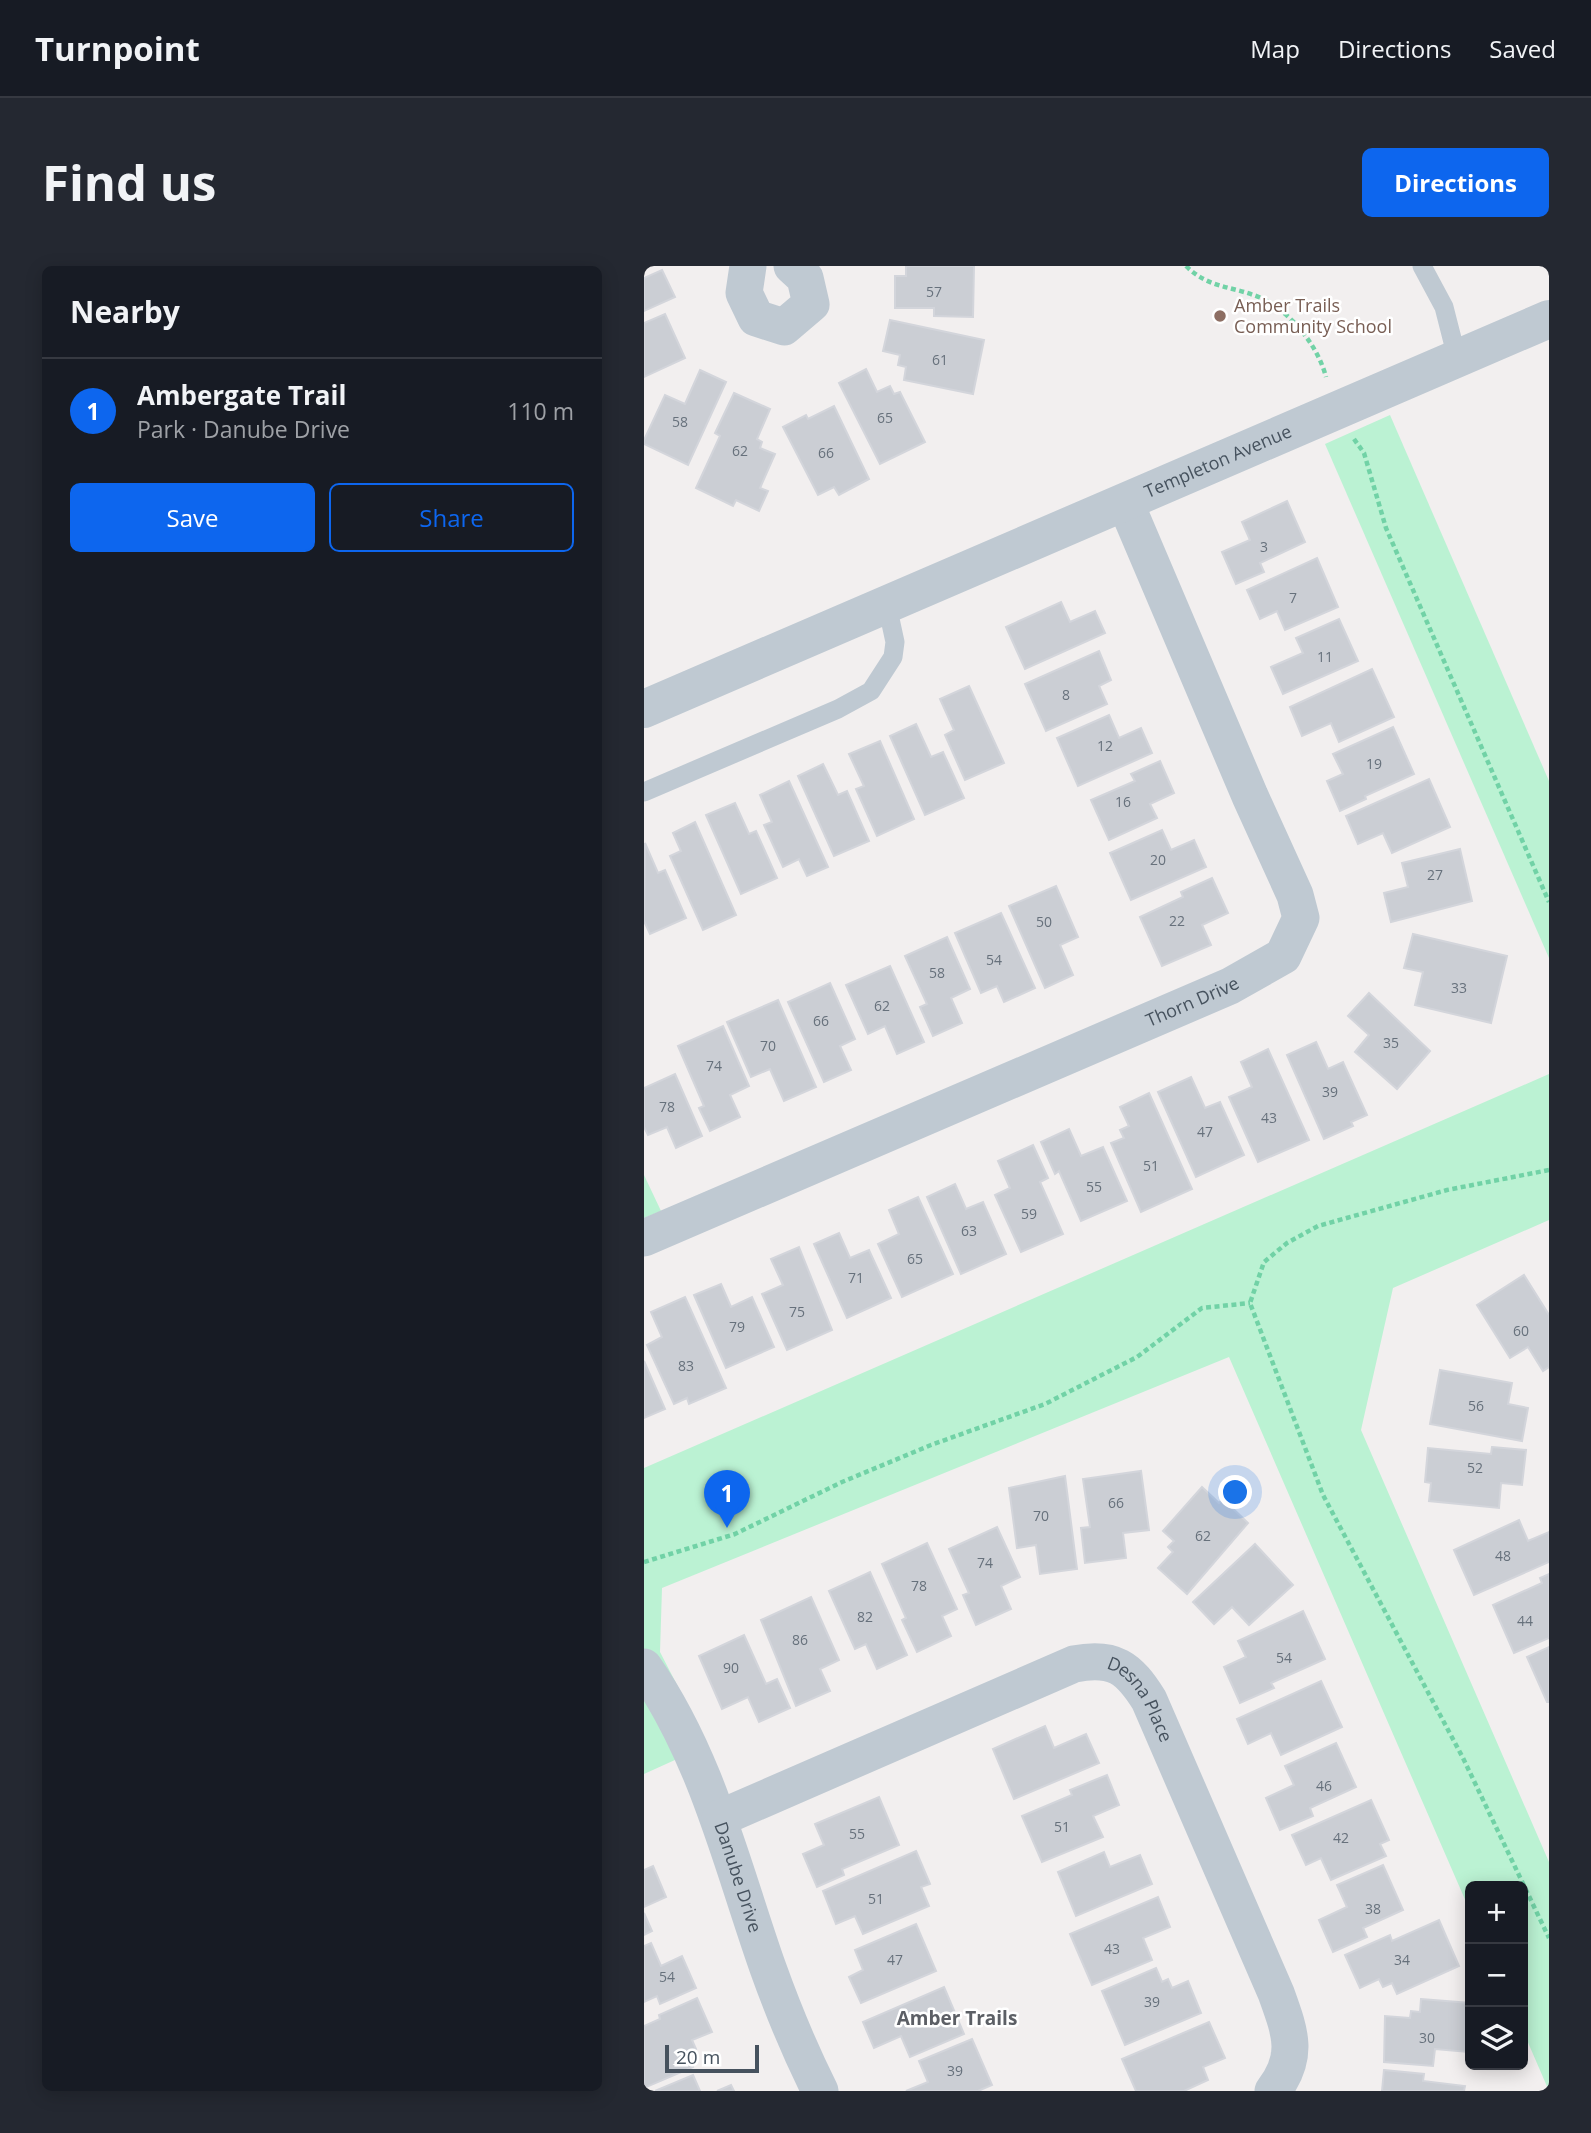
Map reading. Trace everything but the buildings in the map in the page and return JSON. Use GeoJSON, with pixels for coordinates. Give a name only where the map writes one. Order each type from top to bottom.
{"type":"FeatureCollection","features":[{"type":"Feature","properties":{"kind":"street"},"geometry":{"type":"LineString","coordinates":[[748,266],[744,293],[756,318],[784,327],[811,304],[804,278],[792,266]]}},
{"type":"Feature","properties":{"kind":"street","name":"Templeton Avenue"},"geometry":{"type":"LineString","coordinates":[[644,709],[1549,319]]}},
{"type":"Feature","properties":{"kind":"street","name":"Thorn Drive"},"geometry":{"type":"LineString","coordinates":[[644,1238],[1230,986],[1283,956],[1301,918],[1296,895],[1250,796],[1125,502]]}},
{"type":"Feature","properties":{"kind":"street","name":"Desna Place"},"geometry":{"type":"LineString","coordinates":[[720,1818],[1074,1664],[1096,1659],[1109,1662],[1134,1676],[1149,1700],[1276,1993],[1290,2034],[1290,2066],[1273,2091]]}},
{"type":"Feature","properties":{"kind":"street","name":"Danube Drive"},"geometry":{"type":"LineString","coordinates":[[644,1667],[684,1740],[720,1818],[768,1968],[799,2048],[820,2091]]}},
{"type":"Feature","properties":{"kind":"lane"},"geometry":{"type":"LineString","coordinates":[[1422,266],[1444,307],[1457,358]]}},
{"type":"Feature","properties":{"kind":"lane"},"geometry":{"type":"LineString","coordinates":[[644,792],[838,709],[871,691],[893,657],[895,642],[887,605]]}},
{"type":"Feature","properties":{"kind":"path"},"geometry":{"type":"LineString","coordinates":[[1186,266],[1216,287],[1261,298],[1287,316],[1322,360],[1335,410],[1364,453],[1386,528],[1549,902]]}},
{"type":"Feature","properties":{"kind":"path"},"geometry":{"type":"LineString","coordinates":[[1549,1170],[1447,1190],[1318,1226],[1287,1242],[1264,1262],[1250,1303],[1323,1495],[1464,1758],[1549,1938]]}},
{"type":"Feature","properties":{"kind":"path"},"geometry":{"type":"LineString","coordinates":[[644,1562],[735,1534],[855,1476],[931,1445],[1045,1405],[1138,1357],[1202,1308],[1250,1303]]}},
{"type":"Feature","properties":{"kind":"green space"},"geometry":{"type":"Polygon","coordinates":[[[1390,415],[1549,781],[1549,958],[1325,444],[1390,415]]]}},
{"type":"Feature","properties":{"kind":"green space"},"geometry":{"type":"Polygon","coordinates":[[[1549,1074],[1549,1220],[1393,1288],[1361,1430],[1549,1862],[1549,2091],[1528,2043],[1528,1881],[1465,1881],[1465,1900],[1229,1357],[662,1588],[660,1652],[708,1745],[644,1774],[644,1468],[1549,1074]]]}},
{"type":"Feature","properties":{"kind":"green space"},"geometry":{"type":"Polygon","coordinates":[[[644,1175],[661,1211],[644,1218],[644,1175]]]}},
{"type":"Feature","properties":{"kind":"place","name":"Amber Trails Community School"},"geometry":{"type":"Point","coordinates":[1220,316]}},
{"type":"Feature","properties":{"kind":"place","name":"Ambergate Trail"},"geometry":{"type":"Point","coordinates":[727,1528]}},
{"type":"Feature","properties":{"kind":"district","name":"Amber Trails"},"geometry":{"type":"Point","coordinates":[957,2018]}}]}
